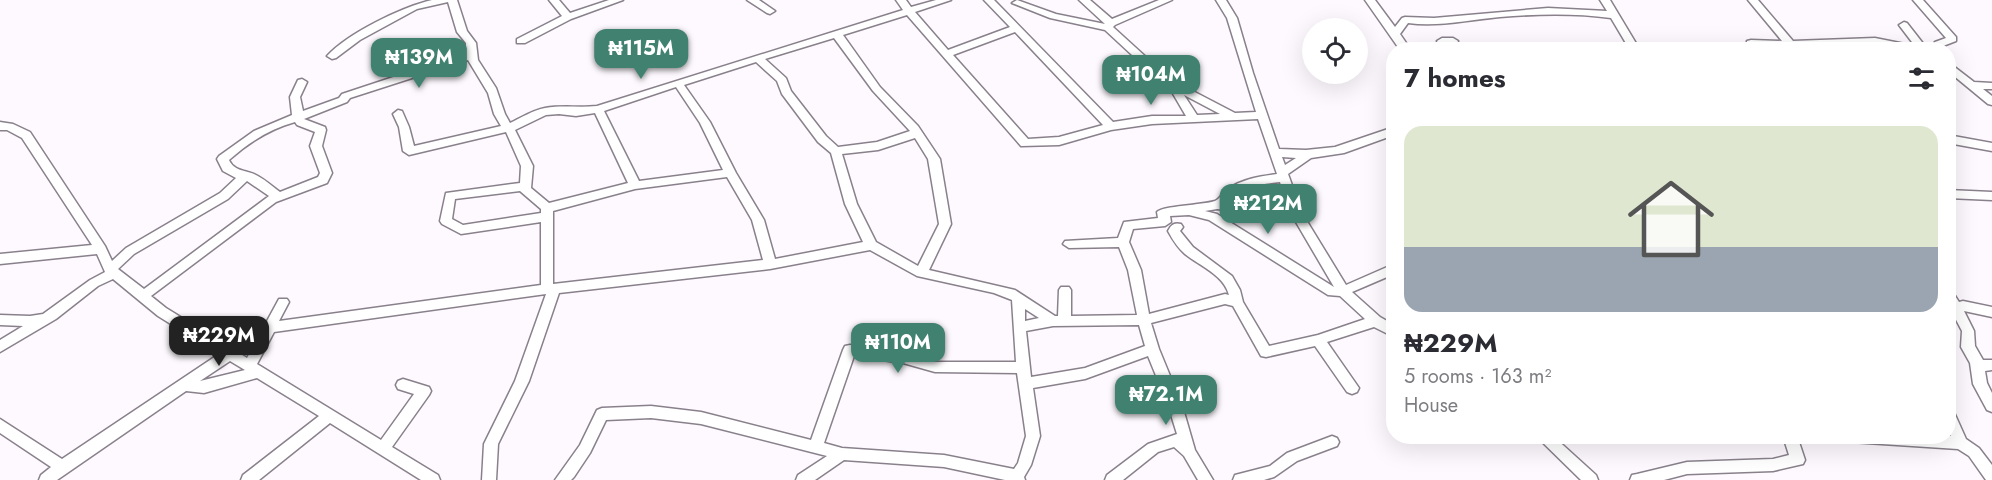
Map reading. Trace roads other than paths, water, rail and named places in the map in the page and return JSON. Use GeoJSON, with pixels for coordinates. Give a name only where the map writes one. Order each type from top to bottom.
{"type":"FeatureCollection","features":[{"type":"Feature","properties":{"kind":"street"},"geometry":{"type":"LineString","coordinates":[[332,56],[356,38],[414,7],[445,0]]}},
{"type":"Feature","properties":{"kind":"street"},"geometry":{"type":"LineString","coordinates":[[452,0],[462,32],[471,44],[474,64],[493,90],[503,123],[509,128],[527,166],[525,186],[547,212],[550,290],[522,381],[491,444],[489,480]]}},
{"type":"Feature","properties":{"kind":"street"},"geometry":{"type":"LineString","coordinates":[[554,0],[568,17]]}},
{"type":"Feature","properties":{"kind":"street"},"geometry":{"type":"LineString","coordinates":[[521,40],[568,17],[618,0]]}},
{"type":"Feature","properties":{"kind":"street"},"geometry":{"type":"LineString","coordinates":[[752,0],[770,11]]}},
{"type":"Feature","properties":{"kind":"street"},"geometry":{"type":"LineString","coordinates":[[901,0],[1025,143],[1059,141],[1111,126],[1152,120],[1262,115]]}},
{"type":"Feature","properties":{"kind":"street"},"geometry":{"type":"LineString","coordinates":[[398,114],[404,127],[409,151],[509,128],[544,112],[559,110],[576,112],[598,108],[946,0]]}},
{"type":"Feature","properties":{"kind":"street"},"geometry":{"type":"LineString","coordinates":[[989,0],[1111,126]]}},
{"type":"Feature","properties":{"kind":"street"},"geometry":{"type":"LineString","coordinates":[[1017,3],[1053,16],[1109,25],[1167,0]]}},
{"type":"Feature","properties":{"kind":"street"},"geometry":{"type":"LineString","coordinates":[[1221,0],[1232,18],[1296,213],[1343,291],[1375,321],[1386,327]]}},
{"type":"Feature","properties":{"kind":"street"},"geometry":{"type":"LineString","coordinates":[[1370,0],[1400,42]]}},
{"type":"Feature","properties":{"kind":"street"},"geometry":{"type":"LineString","coordinates":[[1605,0],[1630,42]]}},
{"type":"Feature","properties":{"kind":"street"},"geometry":{"type":"LineString","coordinates":[[1754,0],[1789,42]]}},
{"type":"Feature","properties":{"kind":"street"},"geometry":{"type":"LineString","coordinates":[[1918,0],[1952,39],[1944,42]]}},
{"type":"Feature","properties":{"kind":"street"},"geometry":{"type":"LineString","coordinates":[[1083,1],[1176,90],[1194,118]]}},
{"type":"Feature","properties":{"kind":"street"},"geometry":{"type":"LineString","coordinates":[[1394,35],[1405,21],[1446,21],[1484,16],[1577,10],[1613,15]]}},
{"type":"Feature","properties":{"kind":"street"},"geometry":{"type":"LineString","coordinates":[[1904,25],[1917,42]]}},
{"type":"Feature","properties":{"kind":"street"},"geometry":{"type":"LineString","coordinates":[[946,54],[1015,29]]}},
{"type":"Feature","properties":{"kind":"street"},"geometry":{"type":"LineString","coordinates":[[837,34],[858,66],[892,108],[911,123],[934,159],[945,224],[921,273]]}},
{"type":"Feature","properties":{"kind":"street"},"geometry":{"type":"LineString","coordinates":[[1854,42],[1875,40],[1884,42]]}},
{"type":"Feature","properties":{"kind":"street"},"geometry":{"type":"LineString","coordinates":[[1442,42],[1453,41]]}},
{"type":"Feature","properties":{"kind":"street"},"geometry":{"type":"LineString","coordinates":[[279,196],[250,177],[244,177],[227,168],[223,159],[244,139],[273,124],[343,100],[346,96],[471,55]]}},
{"type":"Feature","properties":{"kind":"street"},"geometry":{"type":"LineString","coordinates":[[758,58],[782,80],[786,92],[822,139],[836,151],[851,204],[871,245],[921,273],[1011,293],[1018,300],[1058,321]]}},
{"type":"Feature","properties":{"kind":"street"},"geometry":{"type":"LineString","coordinates":[[1956,72],[1992,102]]}},
{"type":"Feature","properties":{"kind":"street"},"geometry":{"type":"LineString","coordinates":[[141,294],[147,292],[272,199],[323,180],[326,173],[316,146],[321,130],[301,122],[298,117],[295,97],[302,82]]}},
{"type":"Feature","properties":{"kind":"street"},"geometry":{"type":"LineString","coordinates":[[678,83],[705,122],[730,173],[758,220],[770,264]]}},
{"type":"Feature","properties":{"kind":"street"},"geometry":{"type":"LineString","coordinates":[[1971,85],[1992,86]]}},
{"type":"Feature","properties":{"kind":"street"},"geometry":{"type":"LineString","coordinates":[[1176,90],[1183,90],[1234,117]]}},
{"type":"Feature","properties":{"kind":"street"},"geometry":{"type":"LineString","coordinates":[[598,108],[635,185]]}},
{"type":"Feature","properties":{"kind":"street"},"geometry":{"type":"LineString","coordinates":[[0,126],[9,127],[26,135],[101,249],[112,272],[162,312],[433,480]]}},
{"type":"Feature","properties":{"kind":"street"},"geometry":{"type":"LineString","coordinates":[[1276,152],[1307,156],[1353,147],[1386,132]]}},
{"type":"Feature","properties":{"kind":"street"},"geometry":{"type":"LineString","coordinates":[[836,151],[878,146],[917,134]]}},
{"type":"Feature","properties":{"kind":"street"},"geometry":{"type":"LineString","coordinates":[[1956,140],[1992,147]]}},
{"type":"Feature","properties":{"kind":"street"},"geometry":{"type":"LineString","coordinates":[[1221,204],[1231,192],[1284,175],[1307,156]]}},
{"type":"Feature","properties":{"kind":"street"},"geometry":{"type":"LineString","coordinates":[[525,186],[450,196],[446,221],[461,230],[547,212],[635,185],[730,173]]}},
{"type":"Feature","properties":{"kind":"street"},"geometry":{"type":"LineString","coordinates":[[0,347],[112,272],[130,251],[224,196],[244,177]]}},
{"type":"Feature","properties":{"kind":"street"},"geometry":{"type":"LineString","coordinates":[[1956,195],[1991,197]]}},
{"type":"Feature","properties":{"kind":"street"},"geometry":{"type":"LineString","coordinates":[[1190,212],[1200,207],[1221,204],[1285,214],[1296,213]]}},
{"type":"Feature","properties":{"kind":"street"},"geometry":{"type":"LineString","coordinates":[[1206,480],[1189,452],[1175,405],[1152,350],[1133,264],[1123,242],[1128,225],[1165,222],[1163,212],[1190,212],[1213,217],[1332,292],[1343,291],[1386,272]]}},
{"type":"Feature","properties":{"kind":"street"},"geometry":{"type":"LineString","coordinates":[[1177,227],[1174,231],[1181,244],[1219,270],[1235,292],[1237,303],[1266,352],[1318,340],[1375,321]]}},
{"type":"Feature","properties":{"kind":"street"},"geometry":{"type":"LineString","coordinates":[[1069,243],[1123,242]]}},
{"type":"Feature","properties":{"kind":"street"},"geometry":{"type":"LineString","coordinates":[[269,328],[550,290],[770,264],[871,245]]}},
{"type":"Feature","properties":{"kind":"street"},"geometry":{"type":"LineString","coordinates":[[0,259],[101,249]]}},
{"type":"Feature","properties":{"kind":"street"},"geometry":{"type":"LineString","coordinates":[[1058,321],[1065,290]]}},
{"type":"Feature","properties":{"kind":"street"},"geometry":{"type":"LineString","coordinates":[[1019,327],[1058,321],[1144,320],[1225,299],[1237,303]]}},
{"type":"Feature","properties":{"kind":"street"},"geometry":{"type":"LineString","coordinates":[[562,480],[576,465],[590,443],[602,414],[651,412],[701,418],[842,454],[945,461],[1018,478],[1034,436],[1023,368],[1018,300]]}},
{"type":"Feature","properties":{"kind":"street"},"geometry":{"type":"LineString","coordinates":[[255,369],[269,328],[283,303]]}},
{"type":"Feature","properties":{"kind":"street"},"geometry":{"type":"LineString","coordinates":[[1956,308],[1963,306],[1992,312]]}},
{"type":"Feature","properties":{"kind":"street"},"geometry":{"type":"LineString","coordinates":[[1956,313],[1968,331],[1968,347],[1977,366],[1980,384],[1992,406]]}},
{"type":"Feature","properties":{"kind":"street"},"geometry":{"type":"LineString","coordinates":[[0,320],[30,321],[51,315]]}},
{"type":"Feature","properties":{"kind":"street"},"geometry":{"type":"LineString","coordinates":[[1318,340],[1352,388]]}},
{"type":"Feature","properties":{"kind":"street"},"geometry":{"type":"LineString","coordinates":[[816,446],[850,350],[903,358],[935,367],[1023,368]]}},
{"type":"Feature","properties":{"kind":"street"},"geometry":{"type":"LineString","coordinates":[[1025,384],[1085,373],[1152,350]]}},
{"type":"Feature","properties":{"kind":"street"},"geometry":{"type":"LineString","coordinates":[[46,480],[230,354]]}},
{"type":"Feature","properties":{"kind":"street"},"geometry":{"type":"LineString","coordinates":[[1977,366],[1992,365]]}},
{"type":"Feature","properties":{"kind":"street"},"geometry":{"type":"LineString","coordinates":[[182,385],[204,387],[255,369]]}},
{"type":"Feature","properties":{"kind":"street"},"geometry":{"type":"LineString","coordinates":[[382,449],[424,391],[403,385]]}},
{"type":"Feature","properties":{"kind":"street"},"geometry":{"type":"LineString","coordinates":[[248,480],[329,416]]}},
{"type":"Feature","properties":{"kind":"street"},"geometry":{"type":"LineString","coordinates":[[0,425],[62,467]]}},
{"type":"Feature","properties":{"kind":"street"},"geometry":{"type":"LineString","coordinates":[[1956,432],[1961,443]]}},
{"type":"Feature","properties":{"kind":"street"},"geometry":{"type":"LineString","coordinates":[[1112,480],[1153,448],[1176,440],[1189,452]]}},
{"type":"Feature","properties":{"kind":"street"},"geometry":{"type":"LineString","coordinates":[[1240,480],[1274,471],[1292,456],[1332,442]]}},
{"type":"Feature","properties":{"kind":"street"},"geometry":{"type":"LineString","coordinates":[[1956,443],[1961,443],[1974,452],[1992,477]]}},
{"type":"Feature","properties":{"kind":"street"},"geometry":{"type":"LineString","coordinates":[[1552,444],[1591,480]]}},
{"type":"Feature","properties":{"kind":"street"},"geometry":{"type":"LineString","coordinates":[[1637,480],[1688,468],[1773,465],[1798,460],[1793,444]]}},
{"type":"Feature","properties":{"kind":"street"},"geometry":{"type":"LineString","coordinates":[[803,480],[842,454]]}}]}
